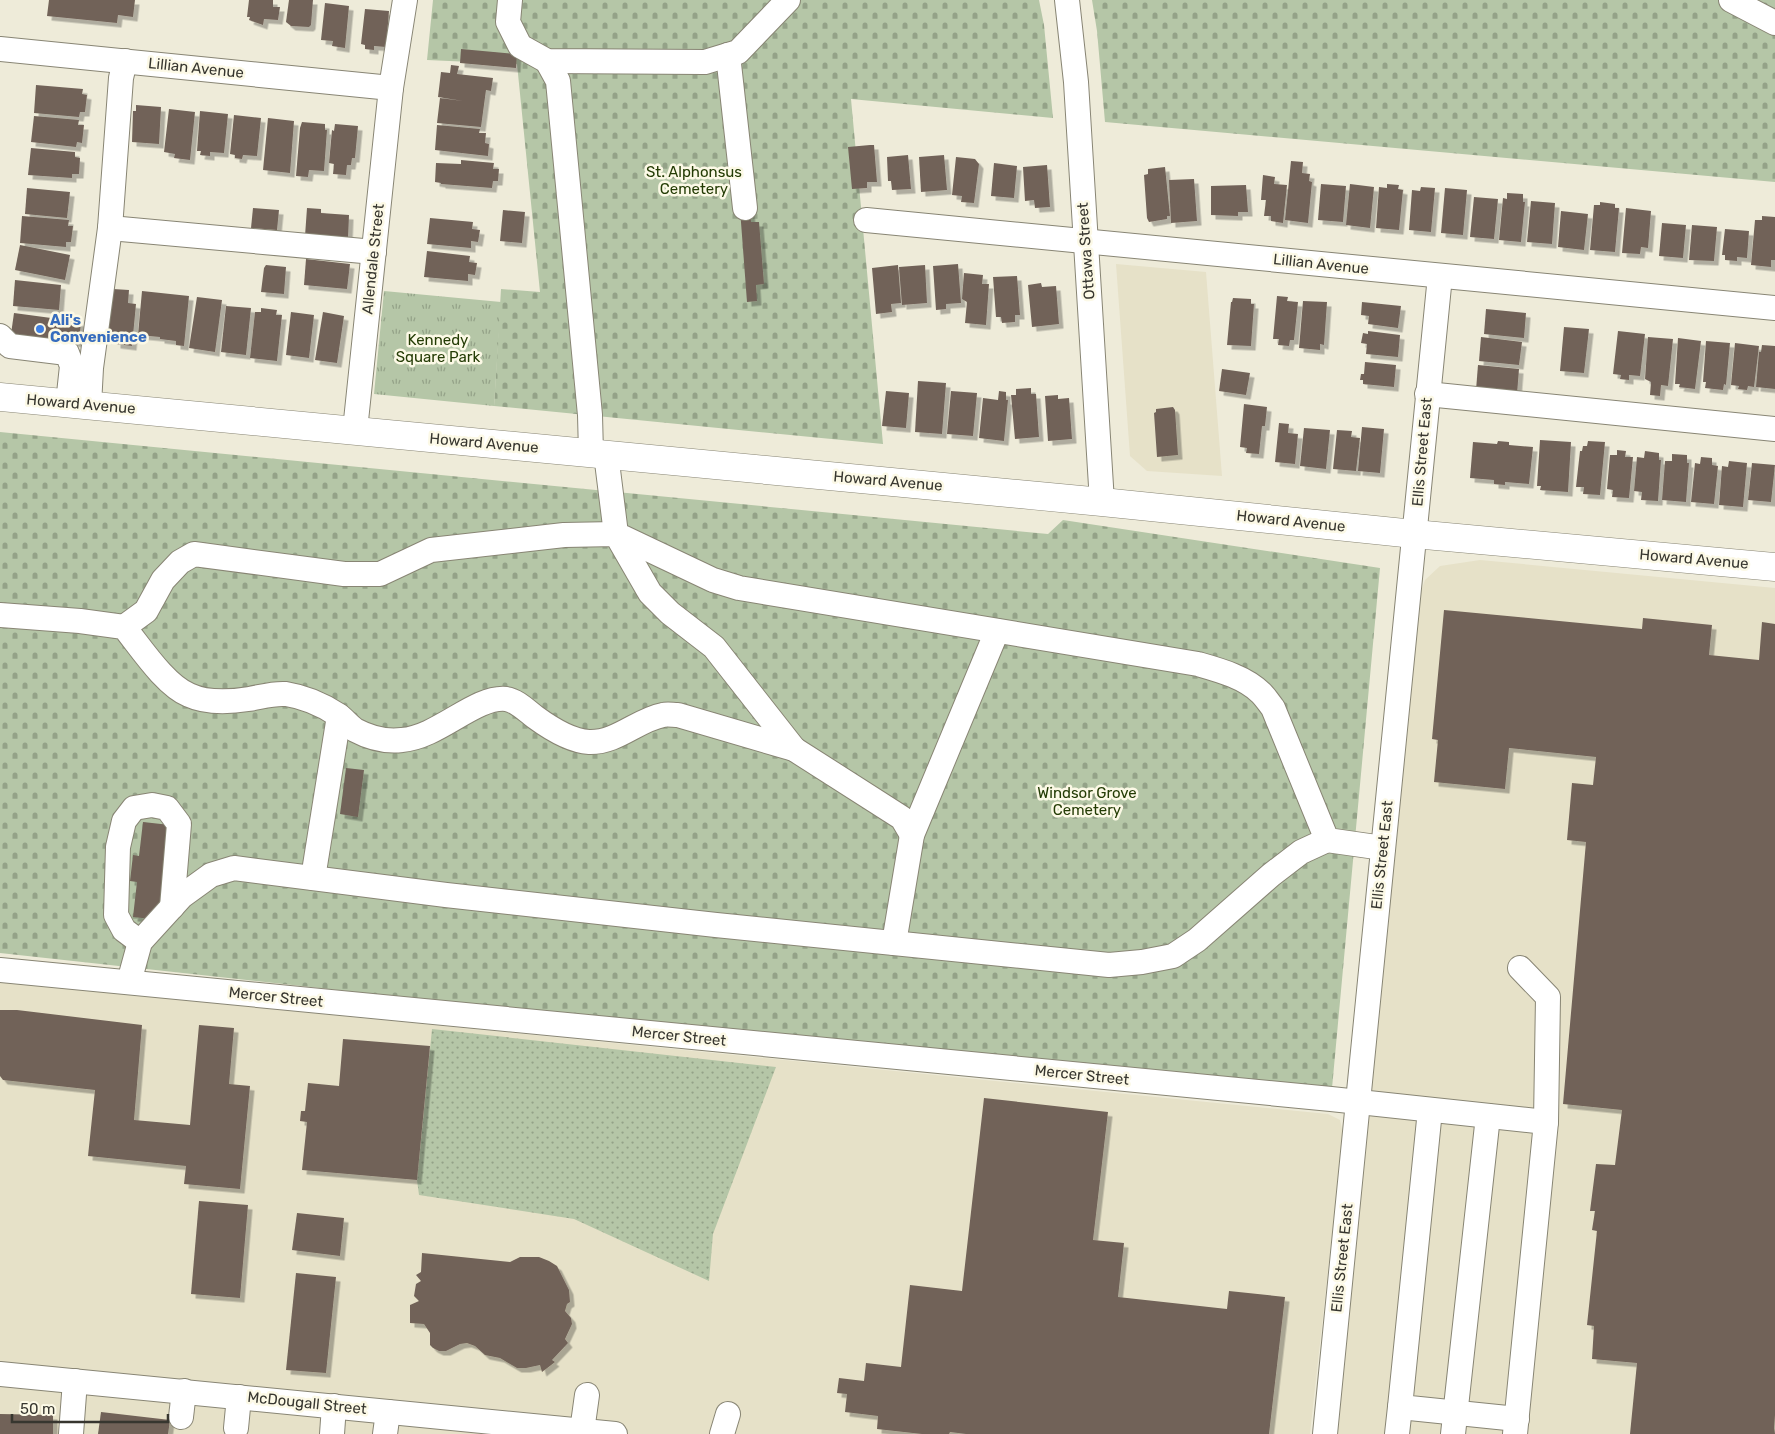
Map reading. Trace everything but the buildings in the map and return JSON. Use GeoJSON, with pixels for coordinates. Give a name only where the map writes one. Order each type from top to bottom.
{"type":"FeatureCollection","features":[{"type":"Feature","properties":{"kind":"main road","name":"Howard Avenue"},"geometry":{"type":"LineString","coordinates":[[0,397],[1102,502],[1414,534],[1775,567]]}},
{"type":"Feature","properties":{"kind":"street","name":"Allendale Street"},"geometry":{"type":"LineString","coordinates":[[355,430],[391,88],[405,0]]}},
{"type":"Feature","properties":{"kind":"street"},"geometry":{"type":"LineString","coordinates":[[510,0],[508,22],[520,46],[547,61],[705,62],[738,52],[788,0]]}},
{"type":"Feature","properties":{"kind":"street","name":"Ottawa Street"},"geometry":{"type":"LineString","coordinates":[[1067,0],[1076,82],[1102,502]]}},
{"type":"Feature","properties":{"kind":"street"},"geometry":{"type":"LineString","coordinates":[[1731,0],[1775,23]]}},
{"type":"Feature","properties":{"kind":"street","name":"Lillian Avenue"},"geometry":{"type":"LineString","coordinates":[[0,49],[391,88]]}},
{"type":"Feature","properties":{"kind":"street"},"geometry":{"type":"LineString","coordinates":[[728,55],[745,208]]}},
{"type":"Feature","properties":{"kind":"street"},"geometry":{"type":"LineString","coordinates":[[79,404],[91,368],[110,228],[121,78],[125,61]]}},
{"type":"Feature","properties":{"kind":"street"},"geometry":{"type":"LineString","coordinates":[[547,61],[558,81],[590,415],[616,534],[650,593],[670,613],[714,647],[794,749]]}},
{"type":"Feature","properties":{"kind":"street","name":"Lillian Avenue"},"geometry":{"type":"LineString","coordinates":[[866,220],[1775,308]]}},
{"type":"Feature","properties":{"kind":"street"},"geometry":{"type":"LineString","coordinates":[[110,228],[374,252]]}},
{"type":"Feature","properties":{"kind":"street","name":"Ellis Street East"},"geometry":{"type":"LineString","coordinates":[[1324,1434],[1440,276]]}},
{"type":"Feature","properties":{"kind":"street"},"geometry":{"type":"LineString","coordinates":[[0,336],[10,346],[68,353],[79,404]]}},
{"type":"Feature","properties":{"kind":"street"},"geometry":{"type":"LineString","coordinates":[[1427,394],[1775,429]]}},
{"type":"Feature","properties":{"kind":"street"},"geometry":{"type":"LineString","coordinates":[[124,627],[146,611],[163,580],[180,562],[194,554],[344,574],[380,574],[431,550],[564,535],[616,534],[713,580],[739,588],[1198,664],[1222,670],[1244,681],[1260,692],[1274,708],[1327,840]]}},
{"type":"Feature","properties":{"kind":"street"},"geometry":{"type":"LineString","coordinates":[[0,615],[80,621],[124,627],[171,684],[189,695],[214,701],[285,694],[314,702],[339,716],[354,730],[380,740],[404,740],[435,731],[492,699],[508,699],[555,731],[588,742],[605,740],[621,734],[635,725],[664,714],[678,715],[794,749],[902,818],[912,835]]}},
{"type":"Feature","properties":{"kind":"street"},"geometry":{"type":"LineString","coordinates":[[894,943],[912,835],[997,630]]}},
{"type":"Feature","properties":{"kind":"street"},"geometry":{"type":"LineString","coordinates":[[312,878],[339,716]]}},
{"type":"Feature","properties":{"kind":"street"},"geometry":{"type":"LineString","coordinates":[[140,942],[124,930],[116,915],[118,847],[124,821],[134,808],[152,805],[167,808],[179,824],[172,907]]}},
{"type":"Feature","properties":{"kind":"street"},"geometry":{"type":"LineString","coordinates":[[129,982],[140,942],[182,896],[212,875],[234,868],[475,898],[1109,964],[1142,962],[1173,956],[1197,940],[1271,875],[1301,852],[1327,840],[1383,848]]}},
{"type":"Feature","properties":{"kind":"street"},"geometry":{"type":"LineString","coordinates":[[1400,1407],[1454,1423],[1516,1426],[1546,1122],[1548,997],[1520,968]]}},
{"type":"Feature","properties":{"kind":"street","name":"Mercer Street"},"geometry":{"type":"LineString","coordinates":[[0,970],[1358,1102],[1546,1122]]}},
{"type":"Feature","properties":{"kind":"street"},"geometry":{"type":"LineString","coordinates":[[1397,1434],[1430,1110]]}},
{"type":"Feature","properties":{"kind":"street"},"geometry":{"type":"LineString","coordinates":[[1454,1423],[1488,1116]]}},
{"type":"Feature","properties":{"kind":"street","name":"McDougall Street"},"geometry":{"type":"LineString","coordinates":[[0,1374],[334,1406],[387,1423],[615,1434]]}},
{"type":"Feature","properties":{"kind":"street"},"geometry":{"type":"LineString","coordinates":[[71,1434],[75,1381]]}},
{"type":"Feature","properties":{"kind":"street"},"geometry":{"type":"LineString","coordinates":[[181,1417],[184,1391]]}},
{"type":"Feature","properties":{"kind":"street"},"geometry":{"type":"LineString","coordinates":[[236,1428],[239,1396]]}},
{"type":"Feature","properties":{"kind":"street"},"geometry":{"type":"LineString","coordinates":[[582,1431],[587,1396]]}},
{"type":"Feature","properties":{"kind":"street"},"geometry":{"type":"LineString","coordinates":[[332,1434],[334,1406]]}},
{"type":"Feature","properties":{"kind":"shaded area"},"geometry":{"type":"Polygon","coordinates":[[[1116,264],[1206,272],[1222,476],[1147,471],[1130,456],[1116,264]]]}},
{"type":"Feature","properties":{"kind":"shaded area"},"geometry":{"type":"Polygon","coordinates":[[[1480,560],[1775,588],[1775,1434],[1337,1434],[1416,605],[1425,580],[1440,566],[1480,560]]]}},
{"type":"Feature","properties":{"kind":"shaded area"},"geometry":{"type":"Polygon","coordinates":[[[0,982],[1328,1114],[1340,1120],[1343,1134],[1310,1434],[0,1434],[0,982]]]}},
{"type":"Feature","properties":{"kind":"green space","name":"St. Alphonsus Cemetery"},"geometry":{"type":"Polygon","coordinates":[[[433,0],[1039,0],[1044,25],[1053,118],[851,99],[883,444],[494,406],[501,289],[540,292],[517,64],[427,60],[433,0]]]}},
{"type":"Feature","properties":{"kind":"green space"},"geometry":{"type":"Polygon","coordinates":[[[1092,0],[1775,0],[1775,182],[1105,122],[1097,31],[1092,0]]]}},
{"type":"Feature","properties":{"kind":"green space","name":"Kennedy Square Park"},"geometry":{"type":"Polygon","coordinates":[[[384,291],[501,302],[494,406],[374,394],[384,291]]]}},
{"type":"Feature","properties":{"kind":"green space","name":"Windsor Grove Cemetery"},"geometry":{"type":"Polygon","coordinates":[[[0,432],[1048,534],[1063,520],[1380,568],[1331,1099],[0,953],[0,432]]]}},
{"type":"Feature","properties":{"kind":"green space"},"geometry":{"type":"Polygon","coordinates":[[[432,1029],[776,1067],[713,1234],[709,1281],[574,1219],[419,1195],[417,1180],[432,1029]]]}},
{"type":"Feature","properties":{"kind":"place","name":"Ali's Convenience"},"geometry":{"type":"Point","coordinates":[40,329]}}]}
